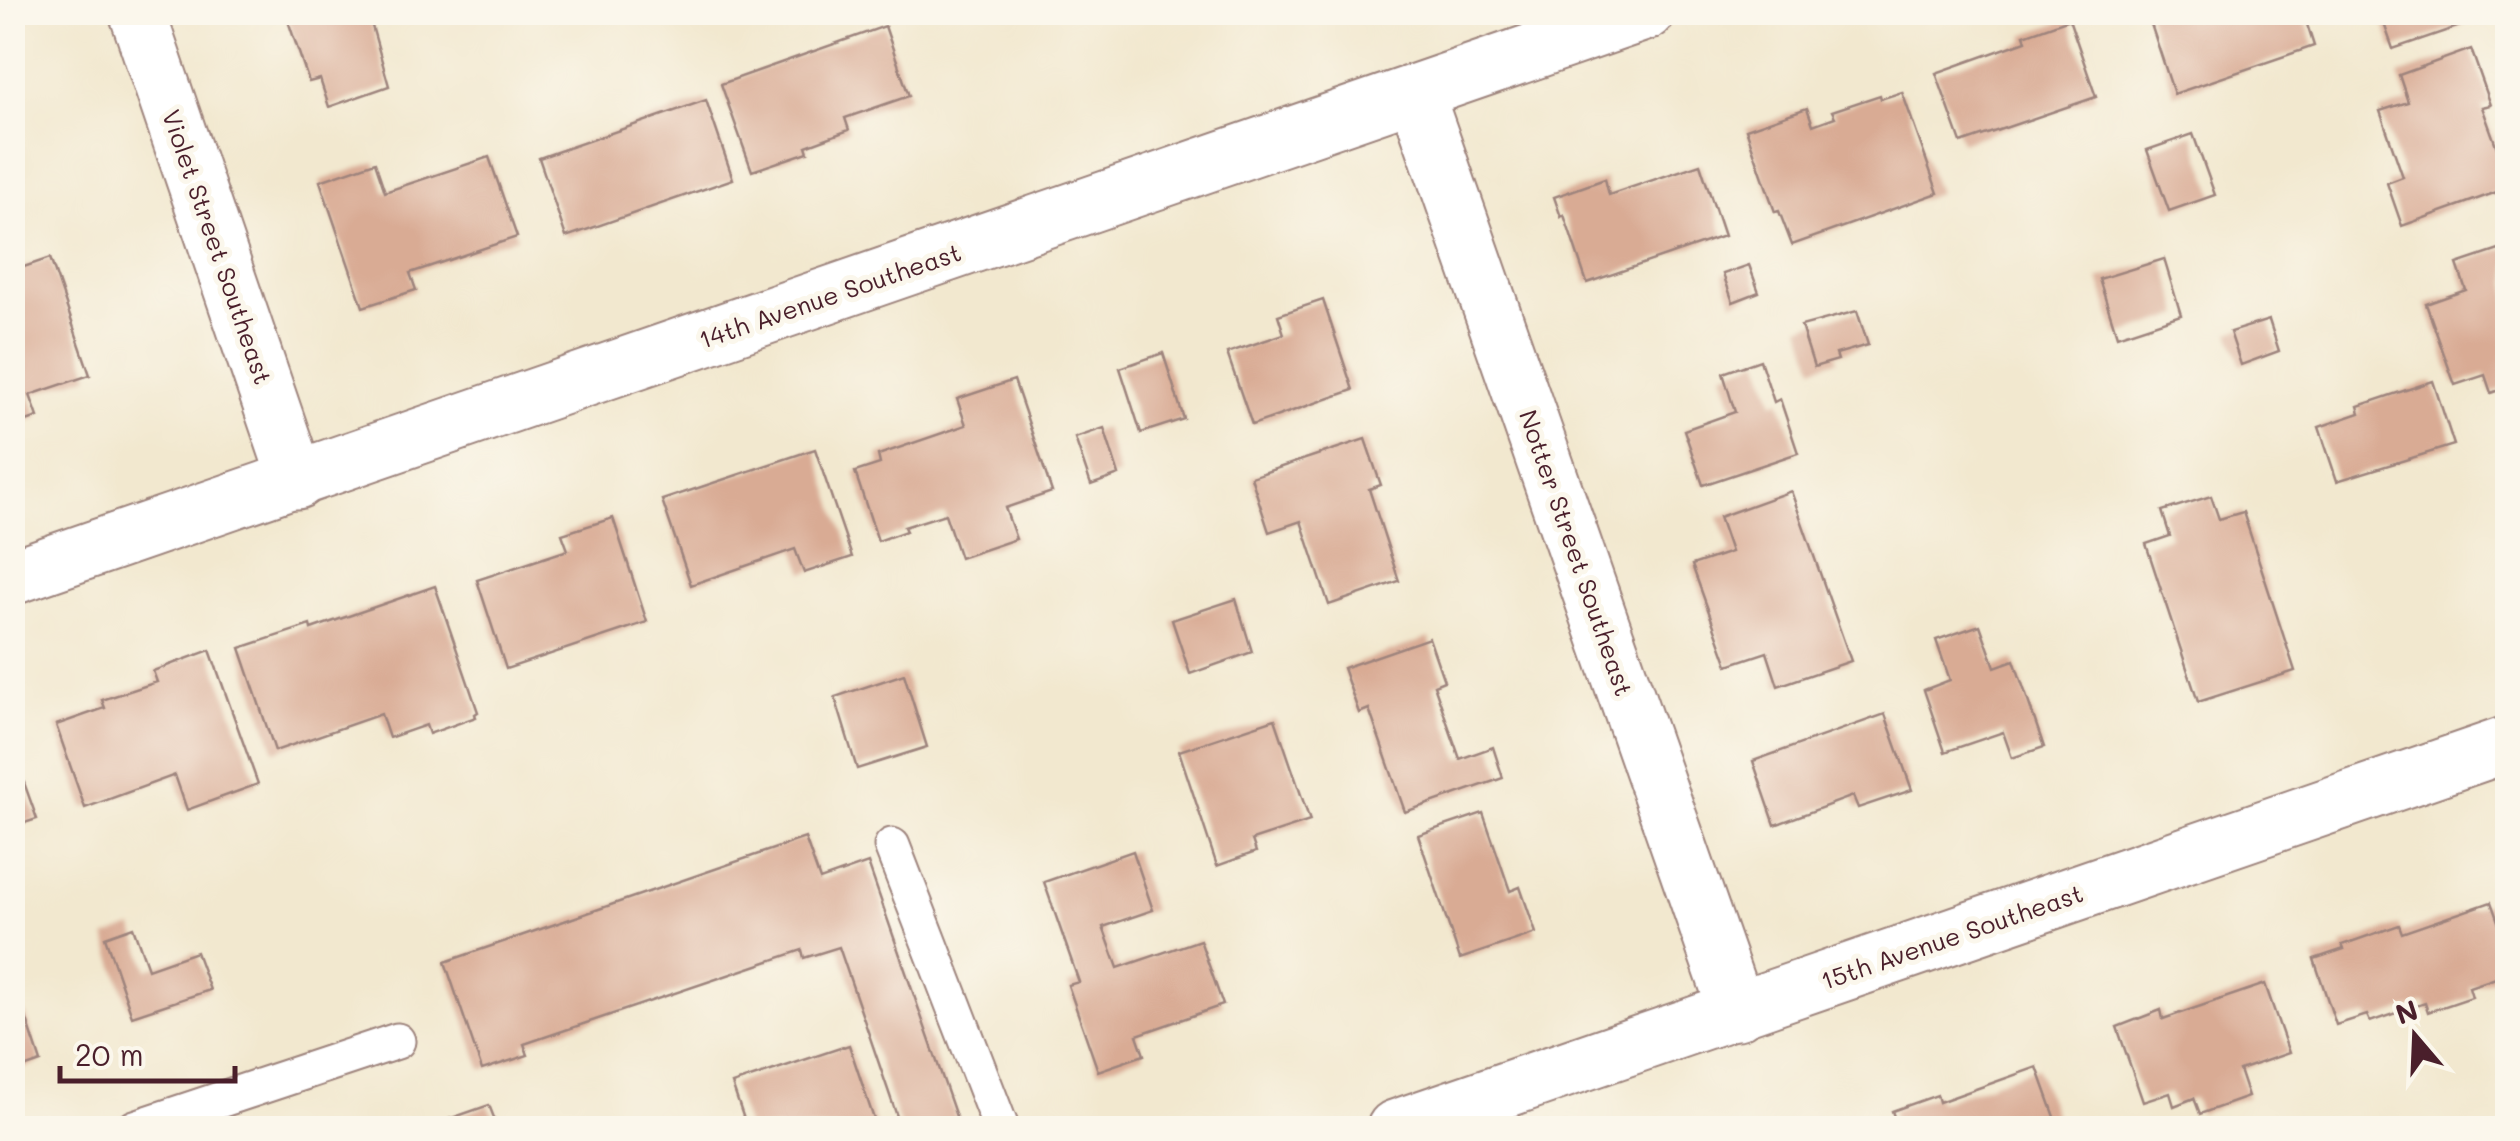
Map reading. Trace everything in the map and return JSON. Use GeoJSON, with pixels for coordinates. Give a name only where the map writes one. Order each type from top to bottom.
{"type":"FeatureCollection","features":[{"type":"Feature","properties":{"kind":"street","name":"Violet Street Southeast"},"geometry":{"type":"LineString","coordinates":[[137,12],[297,481]]}},
{"type":"Feature","properties":{"kind":"street","name":"14th Avenue Southeast"},"geometry":{"type":"LineString","coordinates":[[12,577],[1648,12]]}},
{"type":"Feature","properties":{"kind":"street","name":"Notter Street Southeast"},"geometry":{"type":"LineString","coordinates":[[1416,94],[1737,1012]]}},
{"type":"Feature","properties":{"kind":"street","name":"15th Avenue Southeast"},"geometry":{"type":"LineString","coordinates":[[1395,1128],[2508,744]]}},
{"type":"Feature","properties":{"kind":"lane"},"geometry":{"type":"LineString","coordinates":[[892,846],[1001,1128]]}},
{"type":"Feature","properties":{"kind":"lane"},"geometry":{"type":"LineString","coordinates":[[135,1128],[398,1041]]}},
{"type":"Feature","properties":{"kind":"building"},"geometry":{"type":"Polygon","coordinates":[[[285,12],[368,12],[389,86],[329,107],[320,79],[309,82],[285,12]]]}},
{"type":"Feature","properties":{"kind":"building"},"geometry":{"type":"Polygon","coordinates":[[[2147,12],[2303,12],[2314,46],[2174,94],[2147,12]]]}},
{"type":"Feature","properties":{"kind":"building"},"geometry":{"type":"Polygon","coordinates":[[[2380,12],[2458,12],[2463,25],[2393,49],[2380,12]]]}},
{"type":"Feature","properties":{"kind":"building"},"geometry":{"type":"Polygon","coordinates":[[[2069,19],[2096,97],[1961,143],[1936,73],[2026,41],[2024,35],[2069,19]]]}},
{"type":"Feature","properties":{"kind":"building"},"geometry":{"type":"Polygon","coordinates":[[[885,26],[909,96],[845,118],[849,130],[806,146],[808,152],[752,171],[721,84],[885,26]]]}},
{"type":"Feature","properties":{"kind":"building"},"geometry":{"type":"Polygon","coordinates":[[[2471,49],[2491,105],[2482,107],[2508,178],[2508,188],[2402,226],[2387,183],[2403,177],[2380,111],[2408,102],[2399,75],[2471,49]]]}},
{"type":"Feature","properties":{"kind":"building"},"geometry":{"type":"Polygon","coordinates":[[[1902,92],[1938,193],[1792,245],[1779,211],[1775,212],[1746,129],[1807,108],[1813,125],[1835,117],[1832,111],[1902,92]]]}},
{"type":"Feature","properties":{"kind":"building"},"geometry":{"type":"Polygon","coordinates":[[[706,100],[733,179],[566,237],[539,158],[706,100]]]}},
{"type":"Feature","properties":{"kind":"building"},"geometry":{"type":"Polygon","coordinates":[[[2193,134],[2215,195],[2169,211],[2147,150],[2193,134]]]}},
{"type":"Feature","properties":{"kind":"building"},"geometry":{"type":"Polygon","coordinates":[[[489,157],[517,237],[410,273],[416,290],[363,307],[320,181],[375,162],[385,192],[489,157]]]}},
{"type":"Feature","properties":{"kind":"building"},"geometry":{"type":"Polygon","coordinates":[[[1700,164],[1724,236],[1587,283],[1554,197],[1605,179],[1609,195],[1700,164]]]}},
{"type":"Feature","properties":{"kind":"building"},"geometry":{"type":"Polygon","coordinates":[[[2508,247],[2508,387],[2491,393],[2485,375],[2455,385],[2426,304],[2466,290],[2457,264],[2508,247]]]}},
{"type":"Feature","properties":{"kind":"building"},"geometry":{"type":"Polygon","coordinates":[[[50,258],[90,375],[30,395],[38,417],[12,426],[12,271],[50,258]]]}},
{"type":"Feature","properties":{"kind":"building"},"geometry":{"type":"Polygon","coordinates":[[[2164,259],[2181,315],[2117,336],[2099,279],[2164,259]]]}},
{"type":"Feature","properties":{"kind":"building"},"geometry":{"type":"Polygon","coordinates":[[[1749,265],[1759,292],[1733,302],[1723,274],[1749,265]]]}},
{"type":"Feature","properties":{"kind":"building"},"geometry":{"type":"Polygon","coordinates":[[[1323,300],[1353,390],[1252,425],[1227,353],[1284,334],[1278,315],[1323,300]]]}},
{"type":"Feature","properties":{"kind":"building"},"geometry":{"type":"Polygon","coordinates":[[[1857,311],[1868,345],[1836,354],[1838,360],[1814,367],[1801,326],[1857,311]]]}},
{"type":"Feature","properties":{"kind":"building"},"geometry":{"type":"Polygon","coordinates":[[[2269,320],[2279,351],[2241,365],[2230,332],[2269,320]]]}},
{"type":"Feature","properties":{"kind":"building"},"geometry":{"type":"Polygon","coordinates":[[[1163,353],[1184,419],[1141,433],[1120,368],[1163,353]]]}},
{"type":"Feature","properties":{"kind":"building"},"geometry":{"type":"Polygon","coordinates":[[[1760,360],[1774,402],[1780,399],[1798,453],[1703,485],[1684,430],[1735,412],[1723,373],[1760,360]]]}},
{"type":"Feature","properties":{"kind":"building"},"geometry":{"type":"Polygon","coordinates":[[[1014,380],[1052,492],[1005,508],[1016,539],[960,558],[945,514],[904,527],[906,531],[878,541],[855,472],[880,464],[878,455],[966,425],[957,399],[1014,380]]]}},
{"type":"Feature","properties":{"kind":"building"},"geometry":{"type":"Polygon","coordinates":[[[2433,381],[2454,445],[2337,481],[2319,427],[2360,413],[2358,406],[2433,381]]]}},
{"type":"Feature","properties":{"kind":"building"},"geometry":{"type":"Polygon","coordinates":[[[1104,428],[1119,475],[1091,485],[1075,438],[1104,428]]]}},
{"type":"Feature","properties":{"kind":"building"},"geometry":{"type":"Polygon","coordinates":[[[1365,439],[1381,485],[1369,489],[1399,581],[1329,605],[1301,521],[1269,532],[1251,477],[1365,439]]]}},
{"type":"Feature","properties":{"kind":"building"},"geometry":{"type":"Polygon","coordinates":[[[815,449],[852,557],[804,573],[795,549],[691,585],[662,500],[815,449]]]}},
{"type":"Feature","properties":{"kind":"building"},"geometry":{"type":"Polygon","coordinates":[[[1791,491],[1851,661],[1778,686],[1767,652],[1728,665],[1692,565],[1731,552],[1719,517],[1791,491]]]}},
{"type":"Feature","properties":{"kind":"building"},"geometry":{"type":"Polygon","coordinates":[[[2211,496],[2219,519],[2243,512],[2295,671],[2198,702],[2146,544],[2170,536],[2162,511],[2211,496]]]}},
{"type":"Feature","properties":{"kind":"building"},"geometry":{"type":"Polygon","coordinates":[[[613,518],[647,622],[506,669],[477,580],[568,550],[562,534],[613,518]]]}},
{"type":"Feature","properties":{"kind":"building"},"geometry":{"type":"Polygon","coordinates":[[[435,586],[478,712],[476,717],[429,734],[426,725],[389,738],[381,714],[275,751],[240,648],[310,625],[311,629],[435,586]]]}},
{"type":"Feature","properties":{"kind":"building"},"geometry":{"type":"Polygon","coordinates":[[[1236,599],[1252,652],[1190,674],[1172,620],[1236,599]]]}},
{"type":"Feature","properties":{"kind":"building"},"geometry":{"type":"Polygon","coordinates":[[[1980,625],[1995,667],[2014,660],[2044,747],[2012,758],[2003,732],[1945,752],[1924,690],[1950,680],[1936,640],[1980,625]]]}},
{"type":"Feature","properties":{"kind":"building"},"geometry":{"type":"Polygon","coordinates":[[[1429,638],[1444,681],[1434,685],[1460,759],[1493,747],[1503,778],[1405,812],[1369,709],[1359,713],[1343,668],[1429,638]]]}},
{"type":"Feature","properties":{"kind":"building"},"geometry":{"type":"Polygon","coordinates":[[[210,650],[258,784],[187,810],[175,775],[85,808],[56,725],[105,708],[102,700],[157,682],[153,671],[210,650]]]}},
{"type":"Feature","properties":{"kind":"building"},"geometry":{"type":"Polygon","coordinates":[[[904,674],[927,747],[857,769],[835,697],[904,674]]]}},
{"type":"Feature","properties":{"kind":"building"},"geometry":{"type":"Polygon","coordinates":[[[1885,714],[1912,790],[1858,808],[1853,796],[1775,825],[1753,761],[1885,714]]]}},
{"type":"Feature","properties":{"kind":"building"},"geometry":{"type":"Polygon","coordinates":[[[1275,719],[1310,821],[1252,840],[1256,852],[1217,866],[1179,751],[1275,719]]]}},
{"type":"Feature","properties":{"kind":"building"},"geometry":{"type":"Polygon","coordinates":[[[12,749],[37,819],[12,827],[12,749]]]}},
{"type":"Feature","properties":{"kind":"building"},"geometry":{"type":"Polygon","coordinates":[[[1483,813],[1510,891],[1520,887],[1536,933],[1460,959],[1418,835],[1483,813]]]}},
{"type":"Feature","properties":{"kind":"building"},"geometry":{"type":"Polygon","coordinates":[[[805,838],[820,880],[868,863],[960,1128],[901,1128],[839,947],[804,958],[802,950],[524,1044],[528,1055],[482,1070],[445,962],[805,838]]]}},
{"type":"Feature","properties":{"kind":"building"},"geometry":{"type":"Polygon","coordinates":[[[1133,851],[1153,910],[1103,927],[1118,968],[1200,940],[1223,1005],[1137,1035],[1144,1055],[1098,1071],[1068,985],[1079,982],[1044,882],[1133,851]]]}},
{"type":"Feature","properties":{"kind":"building"},"geometry":{"type":"Polygon","coordinates":[[[2491,902],[2508,949],[2508,974],[2469,987],[2472,997],[2428,1012],[2425,1003],[2370,1022],[2367,1015],[2336,1025],[2314,959],[2399,925],[2402,933],[2491,902]]]}},
{"type":"Feature","properties":{"kind":"building"},"geometry":{"type":"Polygon","coordinates":[[[133,927],[148,969],[196,952],[210,990],[132,1016],[105,937],[133,927]]]}},
{"type":"Feature","properties":{"kind":"building"},"geometry":{"type":"Polygon","coordinates":[[[2265,984],[2289,1053],[2239,1070],[2248,1097],[2200,1114],[2194,1098],[2174,1106],[2170,1093],[2143,1102],[2117,1027],[2161,1010],[2163,1019],[2265,984]]]}},
{"type":"Feature","properties":{"kind":"building"},"geometry":{"type":"Polygon","coordinates":[[[24,1011],[41,1062],[12,1072],[12,1015],[24,1011]]]}},
{"type":"Feature","properties":{"kind":"building"},"geometry":{"type":"Polygon","coordinates":[[[849,1045],[877,1128],[747,1128],[732,1084],[849,1045]]]}},
{"type":"Feature","properties":{"kind":"building"},"geometry":{"type":"Polygon","coordinates":[[[2037,1067],[2059,1128],[1898,1128],[1892,1111],[1937,1095],[1939,1102],[2037,1067]]]}},
{"type":"Feature","properties":{"kind":"building"},"geometry":{"type":"Polygon","coordinates":[[[489,1105],[498,1128],[423,1128],[489,1105]]]}}]}
